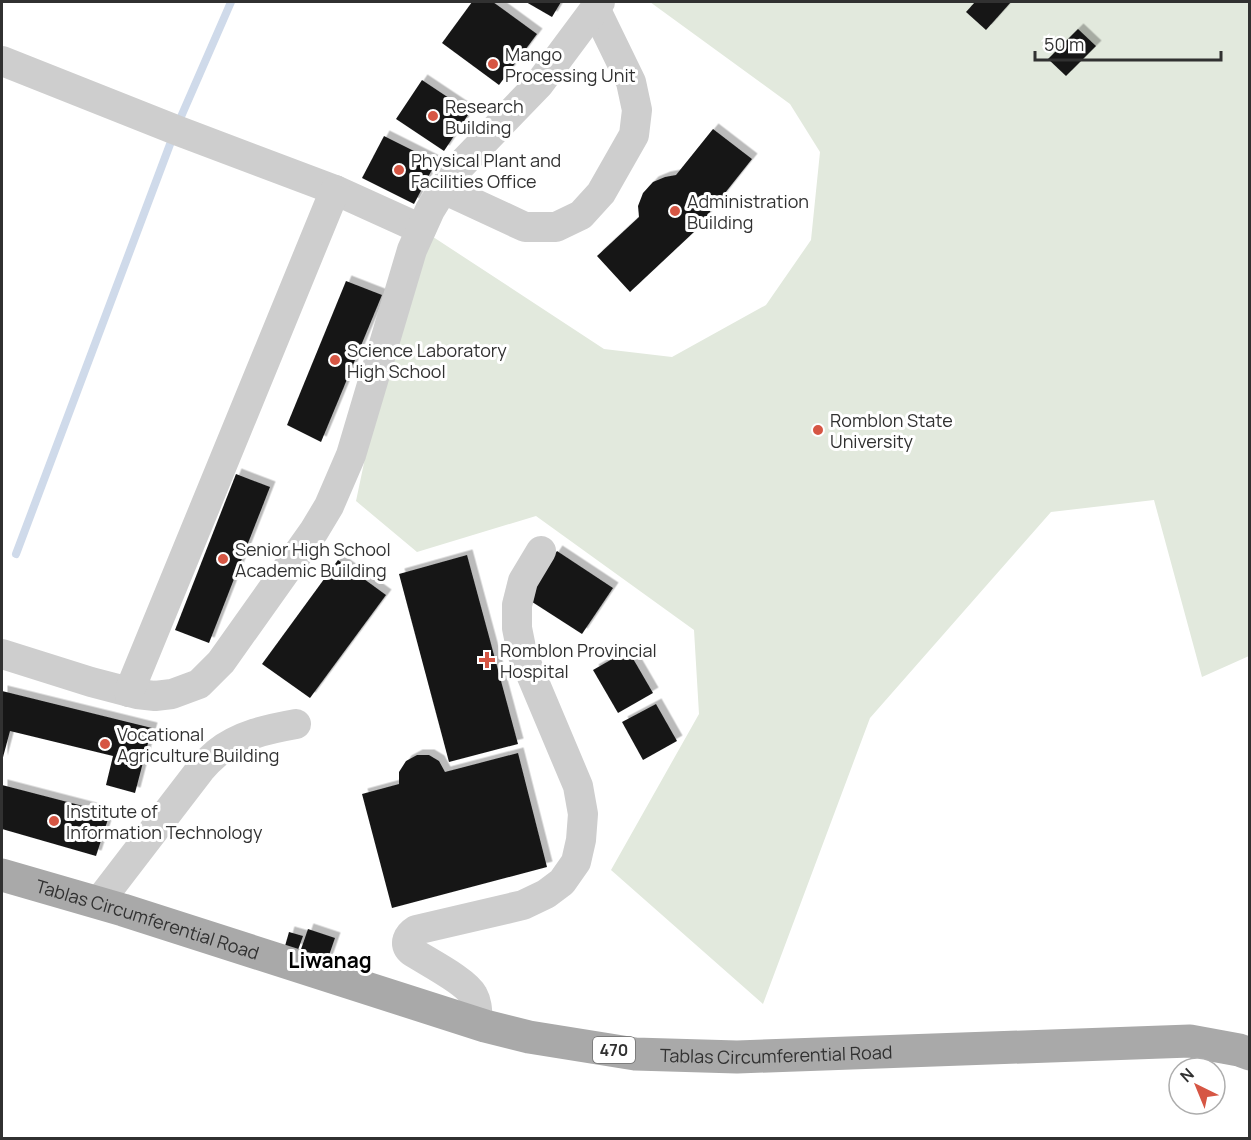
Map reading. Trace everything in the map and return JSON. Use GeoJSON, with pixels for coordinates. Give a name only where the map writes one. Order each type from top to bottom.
{"type":"FeatureCollection","features":[{"type":"Feature","properties":{"kind":"main road","name":"Tablas Circumferential Road"},"geometry":{"type":"LineString","coordinates":[[2,875],[98,903],[478,1024],[529,1037],[635,1054],[737,1057],[1190,1041],[1250,1054]]}},
{"type":"Feature","properties":{"kind":"lane"},"geometry":{"type":"LineString","coordinates":[[443,189],[525,227],[556,227],[581,215],[601,193],[634,135],[637,110],[631,82],[598,5]]}},
{"type":"Feature","properties":{"kind":"lane"},"geometry":{"type":"LineString","coordinates":[[2,654],[91,682],[155,696],[172,694],[199,684],[220,662],[314,531],[329,506],[351,455],[412,250],[430,210],[460,166],[539,84],[598,5]]}},
{"type":"Feature","properties":{"kind":"lane"},"geometry":{"type":"LineString","coordinates":[[2,61],[334,190],[422,229]]}},
{"type":"Feature","properties":{"kind":"lane"},"geometry":{"type":"LineString","coordinates":[[129,692],[334,190]]}},
{"type":"Feature","properties":{"kind":"lane"},"geometry":{"type":"LineString","coordinates":[[478,1024],[473,994],[465,985],[408,949],[407,940],[408,936],[416,930],[523,905],[546,894],[562,882],[576,862],[583,814],[578,786],[522,653],[517,628],[517,605],[523,581],[541,551]]}},
{"type":"Feature","properties":{"kind":"lane"},"geometry":{"type":"LineString","coordinates":[[98,903],[200,770],[217,753],[241,739],[266,729],[296,724]]}},
{"type":"Feature","properties":{"kind":"shaded area"},"geometry":{"type":"Polygon","coordinates":[[[650,2],[1249,2],[1249,656],[1202,677],[1154,500],[1051,512],[870,718],[763,1004],[611,870],[699,714],[694,630],[536,516],[417,552],[356,501],[400,292],[421,229],[604,349],[672,357],[766,305],[811,240],[820,152],[790,104],[650,2]]]}},
{"type":"Feature","properties":{"kind":"building","name":"Mango Processing Unit"},"geometry":{"type":"Polygon","coordinates":[[[472,2],[493,2],[537,34],[499,85],[442,43],[472,2]]]}},
{"type":"Feature","properties":{"kind":"building"},"geometry":{"type":"Polygon","coordinates":[[[526,2],[561,2],[552,17],[526,2]]]}},
{"type":"Feature","properties":{"kind":"building"},"geometry":{"type":"Polygon","coordinates":[[[975,2],[1011,2],[986,30],[966,12],[975,2]]]}},
{"type":"Feature","properties":{"kind":"building"},"geometry":{"type":"Polygon","coordinates":[[[1078,29],[1096,46],[1066,76],[1048,59],[1078,29]]]}},
{"type":"Feature","properties":{"kind":"building","name":"Research Building"},"geometry":{"type":"Polygon","coordinates":[[[422,80],[470,112],[444,151],[396,119],[422,80]]]}},
{"type":"Feature","properties":{"kind":"building","name":"Administration Building"},"geometry":{"type":"Polygon","coordinates":[[[713,129],[752,159],[694,232],[630,292],[597,256],[639,217],[638,206],[643,193],[653,182],[676,175],[713,129]]]}},
{"type":"Feature","properties":{"kind":"building","name":"Physical Plant and Facilities Office"},"geometry":{"type":"Polygon","coordinates":[[[384,136],[436,162],[414,204],[362,178],[384,136]]]}},
{"type":"Feature","properties":{"kind":"building","name":"Science Laboratory High School"},"geometry":{"type":"Polygon","coordinates":[[[346,281],[382,295],[321,442],[287,425],[346,281]]]}},
{"type":"Feature","properties":{"kind":"building","name":"Senior High School Academic Building"},"geometry":{"type":"Polygon","coordinates":[[[236,474],[270,487],[209,643],[175,630],[236,474]]]}},
{"type":"Feature","properties":{"kind":"building"},"geometry":{"type":"Polygon","coordinates":[[[557,551],[613,588],[582,634],[526,598],[557,551]]]}},
{"type":"Feature","properties":{"kind":"building"},"geometry":{"type":"Polygon","coordinates":[[[467,555],[518,744],[449,762],[399,574],[467,555]]]}},
{"type":"Feature","properties":{"kind":"building"},"geometry":{"type":"Polygon","coordinates":[[[338,560],[386,595],[310,698],[262,664],[338,560]]]}},
{"type":"Feature","properties":{"kind":"building"},"geometry":{"type":"Polygon","coordinates":[[[628,650],[653,693],[618,713],[593,670],[628,650]]]}},
{"type":"Feature","properties":{"kind":"building","name":"Vocational Agriculture Building"},"geometry":{"type":"Polygon","coordinates":[[[2,691],[152,728],[135,793],[106,785],[113,756],[10,731],[2,761],[2,691]]]}},
{"type":"Feature","properties":{"kind":"building"},"geometry":{"type":"Polygon","coordinates":[[[656,704],[677,741],[643,760],[622,722],[656,704]]]}},
{"type":"Feature","properties":{"kind":"building"},"geometry":{"type":"Polygon","coordinates":[[[518,753],[547,867],[392,908],[362,794],[399,784],[399,772],[406,761],[417,755],[429,755],[439,761],[445,772],[518,753]]]}},
{"type":"Feature","properties":{"kind":"building","name":"Institute of Information Technology"},"geometry":{"type":"Polygon","coordinates":[[[2,785],[110,813],[96,856],[2,829],[2,785]]]}},
{"type":"Feature","properties":{"kind":"building"},"geometry":{"type":"Polygon","coordinates":[[[308,929],[335,938],[326,964],[299,955],[308,929]]]}},
{"type":"Feature","properties":{"kind":"building"},"geometry":{"type":"Polygon","coordinates":[[[289,932],[303,936],[298,950],[285,946],[289,932]]]}},
{"type":"Feature","properties":{"kind":"waterway"},"geometry":{"type":"LineString","coordinates":[[180,119],[231,2]]}},
{"type":"Feature","properties":{"kind":"waterway"},"geometry":{"type":"LineString","coordinates":[[16,554],[172,139]]}},
{"type":"Feature","properties":{"kind":"place","name":"Mango Processing Unit"},"geometry":{"type":"Point","coordinates":[493,64]}},
{"type":"Feature","properties":{"kind":"place","name":"Research Building"},"geometry":{"type":"Point","coordinates":[433,116]}},
{"type":"Feature","properties":{"kind":"place","name":"Physical Plant and Facilities Office"},"geometry":{"type":"Point","coordinates":[399,170]}},
{"type":"Feature","properties":{"kind":"place","name":"Administration Building"},"geometry":{"type":"Point","coordinates":[675,211]}},
{"type":"Feature","properties":{"kind":"place","name":"Science Laboratory High School"},"geometry":{"type":"Point","coordinates":[335,360]}},
{"type":"Feature","properties":{"kind":"place","name":"Romblon State University"},"geometry":{"type":"Point","coordinates":[818,430]}},
{"type":"Feature","properties":{"kind":"place","name":"Senior High School Academic Building"},"geometry":{"type":"Point","coordinates":[223,559]}},
{"type":"Feature","properties":{"kind":"place","name":"Romblon Provincial Hospital"},"geometry":{"type":"Point","coordinates":[487,660]}},
{"type":"Feature","properties":{"kind":"place","name":"Vocational Agriculture Building"},"geometry":{"type":"Point","coordinates":[105,744]}},
{"type":"Feature","properties":{"kind":"place","name":"Institute of Information Technology"},"geometry":{"type":"Point","coordinates":[54,821]}},
{"type":"Feature","properties":{"kind":"district","name":"Liwanag"},"geometry":{"type":"Point","coordinates":[330,960]}}]}
